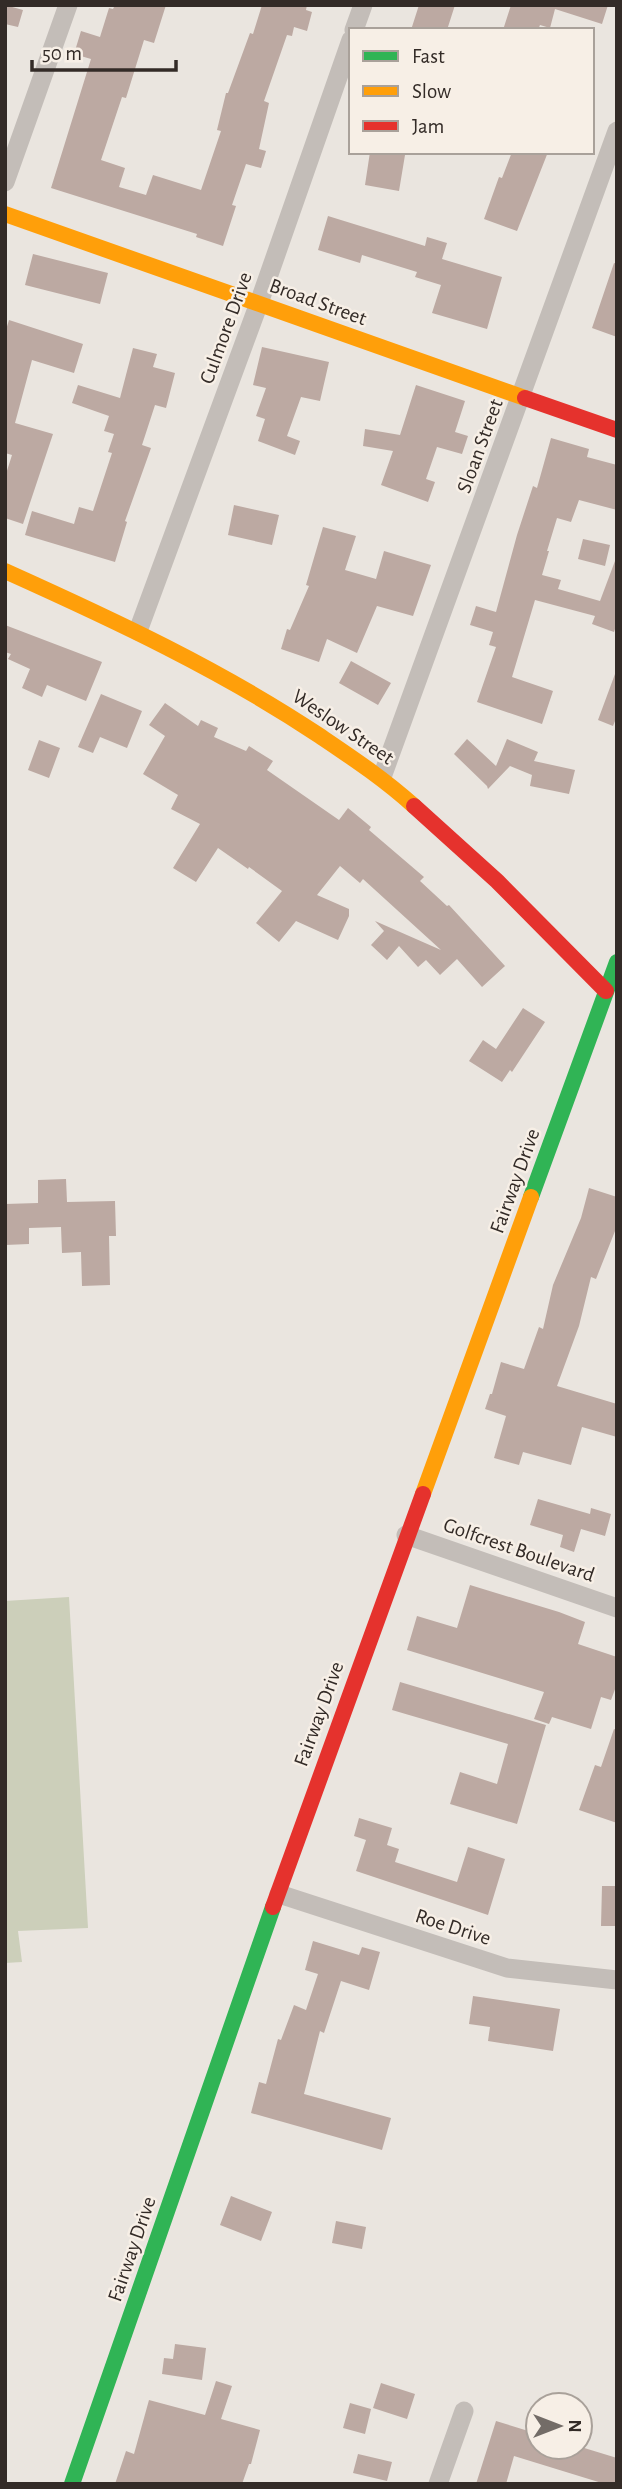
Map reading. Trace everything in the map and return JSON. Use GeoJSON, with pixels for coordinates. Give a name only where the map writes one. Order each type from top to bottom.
{"type":"FeatureCollection","features":[{"type":"Feature","properties":{"kind":"street"},"geometry":{"type":"LineString","coordinates":[[5,182],[68,5]]}},
{"type":"Feature","properties":{"kind":"street"},"geometry":{"type":"LineString","coordinates":[[355,28],[363,5]]}},
{"type":"Feature","properties":{"kind":"street","name":"Culmore Drive"},"geometry":{"type":"LineString","coordinates":[[138,631],[259,303],[349,46]]}},
{"type":"Feature","properties":{"kind":"street","name":"Sloan Street"},"geometry":{"type":"LineString","coordinates":[[382,777],[617,131]]}},
{"type":"Feature","properties":{"kind":"street","name":"Broad Street"},"geometry":{"type":"LineString","coordinates":[[5,214],[617,430]]}},
{"type":"Feature","properties":{"kind":"street","name":"Weslow Street"},"geometry":{"type":"LineString","coordinates":[[5,571],[138,631],[268,701],[382,777],[496,881],[606,991]]}},
{"type":"Feature","properties":{"kind":"street","name":"Fairway Drive"},"geometry":{"type":"LineString","coordinates":[[72,2484],[406,1535],[617,962]]}},
{"type":"Feature","properties":{"kind":"street","name":"Golfcrest Boulevard"},"geometry":{"type":"LineString","coordinates":[[406,1535],[617,1608]]}},
{"type":"Feature","properties":{"kind":"street","name":"Roe Drive"},"geometry":{"type":"LineString","coordinates":[[279,1894],[507,1968],[617,1980]]}},
{"type":"Feature","properties":{"kind":"street"},"geometry":{"type":"LineString","coordinates":[[438,2484],[464,2411]]}},
{"type":"Feature","properties":{"kind":"green space"},"geometry":{"type":"Polygon","coordinates":[[[69,1597],[88,1928],[18,1931],[22,1962],[5,1963],[5,1601],[69,1597]]]}},
{"type":"Feature","properties":{"kind":"building"},"geometry":{"type":"Polygon","coordinates":[[[5,5],[23,10],[18,27],[5,24],[5,5]]]}},
{"type":"Feature","properties":{"kind":"building"},"geometry":{"type":"Polygon","coordinates":[[[115,5],[166,5],[154,43],[144,40],[126,98],[122,97],[101,160],[125,168],[119,187],[146,195],[153,175],[201,190],[221,131],[217,130],[226,93],[250,33],[253,34],[262,5],[307,5],[306,10],[312,12],[307,31],[294,27],[292,36],[287,35],[264,101],[269,103],[259,149],[266,151],[261,168],[246,164],[232,205],[236,206],[223,246],[196,237],[197,234],[51,188],[91,59],[74,54],[81,31],[100,37],[109,8],[113,9],[115,5]]]}},
{"type":"Feature","properties":{"kind":"building"},"geometry":{"type":"Polygon","coordinates":[[[419,5],[455,5],[448,28],[412,28],[419,5]]]}},
{"type":"Feature","properties":{"kind":"building"},"geometry":{"type":"Polygon","coordinates":[[[511,5],[608,5],[602,24],[555,9],[550,28],[540,25],[539,28],[504,28],[511,5]]]}},
{"type":"Feature","properties":{"kind":"building"},"geometry":{"type":"Polygon","coordinates":[[[370,154],[405,155],[399,191],[365,185],[370,154]]]}},
{"type":"Feature","properties":{"kind":"building"},"geometry":{"type":"Polygon","coordinates":[[[511,154],[547,154],[517,231],[484,219],[499,177],[502,178],[511,154]]]}},
{"type":"Feature","properties":{"kind":"building"},"geometry":{"type":"Polygon","coordinates":[[[328,216],[425,246],[427,237],[447,243],[442,259],[502,277],[487,329],[432,313],[441,285],[415,277],[417,272],[362,255],[360,263],[318,250],[328,216]]]}},
{"type":"Feature","properties":{"kind":"building"},"geometry":{"type":"Polygon","coordinates":[[[33,254],[108,273],[100,304],[25,285],[33,254]]]}},
{"type":"Feature","properties":{"kind":"building"},"geometry":{"type":"Polygon","coordinates":[[[614,263],[617,264],[617,337],[592,328],[614,263]]]}},
{"type":"Feature","properties":{"kind":"building"},"geometry":{"type":"Polygon","coordinates":[[[9,320],[83,344],[74,373],[32,360],[15,423],[53,434],[23,524],[5,518],[5,477],[12,455],[5,453],[5,333],[9,320]]]}},
{"type":"Feature","properties":{"kind":"building"},"geometry":{"type":"Polygon","coordinates":[[[262,347],[329,362],[320,401],[301,397],[287,436],[300,441],[295,455],[258,441],[265,419],[256,416],[266,388],[253,385],[262,347]]]}},
{"type":"Feature","properties":{"kind":"building"},"geometry":{"type":"Polygon","coordinates":[[[133,348],[157,354],[153,367],[175,373],[166,408],[155,405],[142,445],[151,448],[125,521],[127,522],[115,562],[25,535],[32,511],[74,524],[79,507],[93,511],[112,453],[108,452],[114,434],[104,431],[109,416],[72,403],[78,385],[120,398],[133,348]]]}},
{"type":"Feature","properties":{"kind":"building"},"geometry":{"type":"Polygon","coordinates":[[[416,385],[465,401],[455,432],[468,436],[462,454],[437,447],[426,479],[435,482],[428,502],[381,485],[393,451],[363,446],[365,429],[400,435],[416,385]]]}},
{"type":"Feature","properties":{"kind":"building"},"geometry":{"type":"Polygon","coordinates":[[[551,438],[589,449],[587,457],[617,465],[617,510],[579,500],[571,522],[557,518],[542,575],[561,580],[558,589],[600,601],[617,561],[617,623],[614,632],[592,624],[595,616],[535,600],[512,677],[553,691],[542,724],[477,702],[496,647],[489,645],[493,632],[470,625],[476,606],[496,612],[517,535],[533,486],[537,488],[551,438]]]}},
{"type":"Feature","properties":{"kind":"building"},"geometry":{"type":"Polygon","coordinates":[[[234,505],[279,515],[272,545],[228,535],[234,505]]]}},
{"type":"Feature","properties":{"kind":"building"},"geometry":{"type":"Polygon","coordinates":[[[323,527],[356,536],[345,570],[376,579],[384,551],[431,565],[413,616],[377,606],[357,653],[327,639],[319,662],[281,649],[287,629],[290,630],[309,586],[306,585],[323,527]]]}},
{"type":"Feature","properties":{"kind":"building"},"geometry":{"type":"Polygon","coordinates":[[[583,539],[610,545],[605,566],[578,559],[583,539]]]}},
{"type":"Feature","properties":{"kind":"building"},"geometry":{"type":"Polygon","coordinates":[[[5,625],[102,662],[86,701],[47,685],[42,697],[22,688],[30,669],[8,659],[11,654],[5,652],[5,625]]]}},
{"type":"Feature","properties":{"kind":"building"},"geometry":{"type":"Polygon","coordinates":[[[351,661],[391,683],[378,705],[339,683],[351,661]]]}},
{"type":"Feature","properties":{"kind":"building"},"geometry":{"type":"Polygon","coordinates":[[[615,674],[617,716],[613,726],[598,720],[615,674]]]}},
{"type":"Feature","properties":{"kind":"building"},"geometry":{"type":"Polygon","coordinates":[[[101,694],[142,711],[127,748],[100,737],[93,753],[78,747],[101,694]]]}},
{"type":"Feature","properties":{"kind":"building"},"geometry":{"type":"Polygon","coordinates":[[[165,703],[198,726],[201,720],[218,728],[214,737],[246,751],[249,746],[273,761],[267,770],[339,820],[348,808],[371,827],[369,830],[424,877],[420,881],[449,905],[505,966],[482,987],[457,959],[440,975],[426,960],[418,967],[399,946],[387,960],[371,945],[384,931],[375,921],[441,950],[363,879],[360,883],[340,866],[317,895],[349,909],[349,916],[338,940],[296,921],[279,942],[256,923],[282,891],[249,867],[248,869],[218,848],[196,882],[173,868],[200,824],[171,809],[178,795],[143,774],[165,736],[149,725],[165,703]]]}},
{"type":"Feature","properties":{"kind":"building"},"geometry":{"type":"Polygon","coordinates":[[[467,739],[496,766],[507,739],[538,752],[534,761],[575,770],[569,794],[530,786],[532,775],[510,766],[488,789],[454,754],[467,739]]]}},
{"type":"Feature","properties":{"kind":"building"},"geometry":{"type":"Polygon","coordinates":[[[39,740],[60,748],[49,778],[28,770],[39,740]]]}},
{"type":"Feature","properties":{"kind":"building"},"geometry":{"type":"Polygon","coordinates":[[[523,1008],[545,1022],[512,1072],[510,1070],[502,1082],[469,1061],[483,1040],[496,1049],[523,1008]]]}},
{"type":"Feature","properties":{"kind":"building"},"geometry":{"type":"Polygon","coordinates":[[[66,1179],[67,1202],[115,1201],[116,1236],[109,1236],[110,1285],[82,1286],[81,1252],[62,1253],[61,1227],[29,1228],[29,1244],[5,1245],[5,1204],[38,1203],[38,1180],[66,1179]]]}},
{"type":"Feature","properties":{"kind":"building"},"geometry":{"type":"Polygon","coordinates":[[[589,1188],[617,1197],[617,1226],[596,1279],[591,1277],[579,1326],[557,1386],[617,1404],[617,1437],[582,1427],[571,1465],[523,1452],[519,1465],[494,1458],[506,1416],[485,1409],[501,1362],[524,1369],[539,1327],[543,1329],[553,1285],[581,1218],[589,1188]]]}},
{"type":"Feature","properties":{"kind":"building"},"geometry":{"type":"Polygon","coordinates":[[[538,1499],[590,1514],[591,1508],[611,1514],[605,1536],[581,1529],[574,1552],[560,1547],[563,1535],[530,1525],[538,1499]]]}},
{"type":"Feature","properties":{"kind":"building"},"geometry":{"type":"Polygon","coordinates":[[[470,1585],[585,1622],[578,1644],[617,1657],[617,1684],[611,1700],[601,1697],[591,1729],[552,1717],[549,1724],[534,1719],[544,1692],[407,1650],[417,1616],[457,1628],[470,1585]]]}},
{"type":"Feature","properties":{"kind":"building"},"geometry":{"type":"Polygon","coordinates":[[[400,1682],[546,1725],[517,1824],[450,1804],[460,1772],[497,1784],[508,1744],[392,1710],[400,1682]]]}},
{"type":"Feature","properties":{"kind":"building"},"geometry":{"type":"Polygon","coordinates":[[[614,1729],[617,1730],[617,1823],[579,1810],[595,1765],[601,1767],[614,1729]]]}},
{"type":"Feature","properties":{"kind":"building"},"geometry":{"type":"Polygon","coordinates":[[[359,1818],[392,1828],[387,1845],[399,1849],[395,1862],[457,1882],[468,1847],[505,1859],[488,1915],[356,1871],[366,1840],[354,1836],[359,1818]]]}},
{"type":"Feature","properties":{"kind":"building"},"geometry":{"type":"Polygon","coordinates":[[[602,1886],[617,1886],[617,1926],[601,1926],[602,1886]]]}},
{"type":"Feature","properties":{"kind":"building"},"geometry":{"type":"Polygon","coordinates":[[[313,1941],[359,1955],[362,1947],[380,1952],[369,1990],[341,1981],[324,2033],[320,2031],[304,2094],[391,2118],[382,2150],[251,2113],[259,2082],[266,2084],[278,2039],[281,2040],[294,2005],[306,2010],[318,1974],[305,1970],[313,1941]]]}},
{"type":"Feature","properties":{"kind":"building"},"geometry":{"type":"Polygon","coordinates":[[[473,1996],[560,2009],[553,2051],[488,2041],[490,2027],[469,2024],[473,1996]]]}},
{"type":"Feature","properties":{"kind":"building"},"geometry":{"type":"Polygon","coordinates":[[[231,2196],[272,2212],[261,2241],[220,2225],[231,2196]]]}},
{"type":"Feature","properties":{"kind":"building"},"geometry":{"type":"Polygon","coordinates":[[[336,2221],[366,2227],[362,2249],[332,2243],[336,2221]]]}},
{"type":"Feature","properties":{"kind":"building"},"geometry":{"type":"Polygon","coordinates":[[[175,2344],[206,2348],[202,2380],[162,2374],[164,2358],[173,2359],[175,2344]]]}},
{"type":"Feature","properties":{"kind":"building"},"geometry":{"type":"Polygon","coordinates":[[[216,2381],[232,2386],[221,2419],[260,2430],[251,2464],[242,2484],[115,2484],[126,2451],[134,2454],[149,2400],[205,2415],[216,2381]]]}},
{"type":"Feature","properties":{"kind":"building"},"geometry":{"type":"Polygon","coordinates":[[[381,2383],[415,2394],[407,2419],[373,2408],[381,2383]]]}},
{"type":"Feature","properties":{"kind":"building"},"geometry":{"type":"Polygon","coordinates":[[[350,2403],[371,2409],[365,2434],[343,2428],[350,2403]]]}},
{"type":"Feature","properties":{"kind":"building"},"geometry":{"type":"Polygon","coordinates":[[[496,2421],[524,2430],[524,2459],[514,2456],[506,2484],[476,2484],[496,2421]]]}},
{"type":"Feature","properties":{"kind":"building"},"geometry":{"type":"Polygon","coordinates":[[[594,2451],[617,2458],[617,2484],[605,2484],[530,2461],[594,2461],[594,2451]]]}},
{"type":"Feature","properties":{"kind":"building"},"geometry":{"type":"Polygon","coordinates":[[[358,2454],[392,2462],[387,2481],[353,2473],[358,2454]]]}},
{"type":"Feature","properties":{"kind":"traffic: fast"},"geometry":{"type":"LineString","coordinates":[[531,1197],[617,962]]}},
{"type":"Feature","properties":{"kind":"traffic: fast"},"geometry":{"type":"LineString","coordinates":[[72,2484],[273,1907]]}},
{"type":"Feature","properties":{"kind":"traffic: slow"},"geometry":{"type":"LineString","coordinates":[[5,214],[525,398]]}},
{"type":"Feature","properties":{"kind":"traffic: slow"},"geometry":{"type":"LineString","coordinates":[[5,571],[126,627],[244,689],[345,753],[414,806]]}},
{"type":"Feature","properties":{"kind":"traffic: slow"},"geometry":{"type":"LineString","coordinates":[[423,1494],[531,1197]]}},
{"type":"Feature","properties":{"kind":"traffic: jam"},"geometry":{"type":"LineString","coordinates":[[525,398],[617,430]]}},
{"type":"Feature","properties":{"kind":"traffic: jam"},"geometry":{"type":"LineString","coordinates":[[414,806],[497,881],[606,991]]}},
{"type":"Feature","properties":{"kind":"traffic: jam"},"geometry":{"type":"LineString","coordinates":[[273,1907],[423,1494]]}}]}
